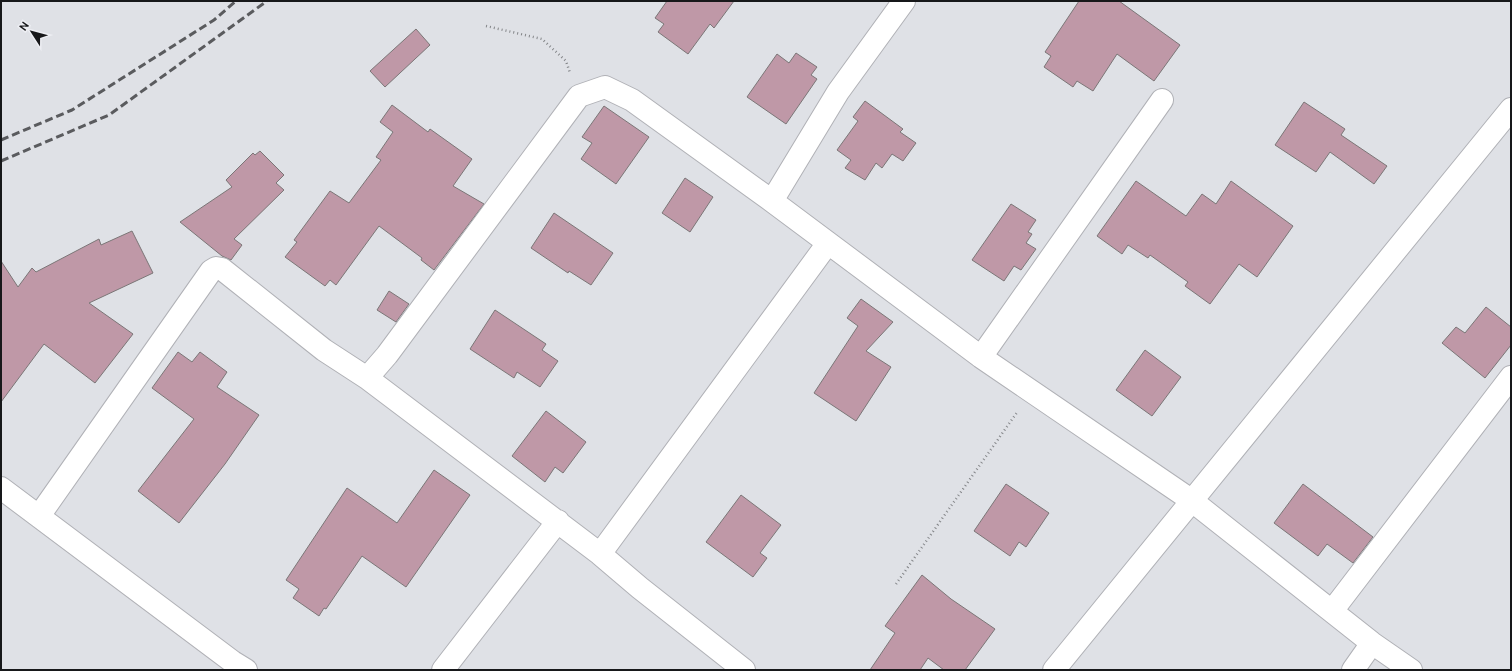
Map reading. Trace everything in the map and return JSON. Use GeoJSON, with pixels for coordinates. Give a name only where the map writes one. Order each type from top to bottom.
{"type":"FeatureCollection","features":[{"type":"Feature","properties":{"kind":"street"},"geometry":{"type":"LineString","coordinates":[[772,201],[838,92],[904,1]]}},
{"type":"Feature","properties":{"kind":"street"},"geometry":{"type":"LineString","coordinates":[[367,378],[387,355],[579,96],[605,86],[632,100],[772,201],[981,357],[1191,500],[1372,643],[1411,670]]}},
{"type":"Feature","properties":{"kind":"street"},"geometry":{"type":"LineString","coordinates":[[981,357],[1162,100]]}},
{"type":"Feature","properties":{"kind":"street"},"geometry":{"type":"LineString","coordinates":[[1054,670],[1511,109]]}},
{"type":"Feature","properties":{"kind":"street"},"geometry":{"type":"LineString","coordinates":[[600,554],[828,243]]}},
{"type":"Feature","properties":{"kind":"street"},"geometry":{"type":"LineString","coordinates":[[39,516],[211,271],[216,268],[222,269],[324,350],[367,378],[600,554],[640,588],[744,670]]}},
{"type":"Feature","properties":{"kind":"street"},"geometry":{"type":"LineString","coordinates":[[1332,611],[1511,377]]}},
{"type":"Feature","properties":{"kind":"street"},"geometry":{"type":"LineString","coordinates":[[1,488],[233,662],[246,670]]}},
{"type":"Feature","properties":{"kind":"street"},"geometry":{"type":"LineString","coordinates":[[443,670],[558,522]]}},
{"type":"Feature","properties":{"kind":"street"},"geometry":{"type":"LineString","coordinates":[[1353,670],[1372,643]]}},
{"type":"Feature","properties":{"kind":"path"},"geometry":{"type":"LineString","coordinates":[[486,26],[542,39],[566,61],[579,96]]}},
{"type":"Feature","properties":{"kind":"path"},"geometry":{"type":"LineString","coordinates":[[896,584],[1032,391]]}},
{"type":"Feature","properties":{"kind":"building"},"geometry":{"type":"Polygon","coordinates":[[[667,1],[734,1],[714,28],[710,24],[688,54],[658,32],[664,24],[655,18],[667,1]]]}},
{"type":"Feature","properties":{"kind":"building"},"geometry":{"type":"Polygon","coordinates":[[[1079,1],[1119,1],[1180,45],[1154,81],[1117,54],[1093,91],[1077,81],[1073,87],[1044,67],[1051,56],[1045,52],[1079,1]]]}},
{"type":"Feature","properties":{"kind":"building"},"geometry":{"type":"Polygon","coordinates":[[[416,29],[430,45],[385,87],[370,71],[416,29]]]}},
{"type":"Feature","properties":{"kind":"building"},"geometry":{"type":"Polygon","coordinates":[[[796,53],[817,67],[811,75],[817,79],[786,124],[747,97],[777,54],[789,63],[796,53]]]}},
{"type":"Feature","properties":{"kind":"building"},"geometry":{"type":"Polygon","coordinates":[[[865,101],[903,129],[900,132],[916,143],[903,161],[892,154],[882,168],[876,163],[865,180],[845,168],[851,160],[837,150],[858,121],[853,117],[865,101]]]}},
{"type":"Feature","properties":{"kind":"building"},"geometry":{"type":"Polygon","coordinates":[[[1304,102],[1345,129],[1341,135],[1387,166],[1374,184],[1330,152],[1316,172],[1275,145],[1304,102]]]}},
{"type":"Feature","properties":{"kind":"building"},"geometry":{"type":"Polygon","coordinates":[[[392,105],[428,132],[430,129],[472,159],[453,186],[484,204],[434,270],[421,260],[422,258],[379,226],[336,285],[330,280],[325,286],[285,257],[297,242],[294,240],[330,191],[349,203],[381,160],[376,157],[393,132],[380,122],[392,105]]]}},
{"type":"Feature","properties":{"kind":"building"},"geometry":{"type":"Polygon","coordinates":[[[604,106],[649,137],[616,184],[581,159],[592,143],[582,137],[604,106]]]}},
{"type":"Feature","properties":{"kind":"building"},"geometry":{"type":"Polygon","coordinates":[[[260,151],[284,175],[276,183],[284,190],[234,239],[242,245],[231,260],[222,256],[180,222],[232,187],[226,180],[253,153],[255,155],[260,151]]]}},
{"type":"Feature","properties":{"kind":"building"},"geometry":{"type":"Polygon","coordinates":[[[685,178],[713,197],[690,232],[662,213],[685,178]]]}},
{"type":"Feature","properties":{"kind":"building"},"geometry":{"type":"Polygon","coordinates":[[[1136,181],[1186,216],[1202,194],[1216,204],[1231,181],[1293,226],[1257,277],[1239,264],[1210,304],[1185,286],[1188,282],[1150,255],[1148,258],[1128,245],[1122,254],[1097,236],[1136,181]]]}},
{"type":"Feature","properties":{"kind":"building"},"geometry":{"type":"Polygon","coordinates":[[[1011,204],[1036,220],[1028,232],[1032,234],[1026,243],[1036,249],[1021,270],[1014,266],[1004,281],[972,260],[1011,204]]]}},
{"type":"Feature","properties":{"kind":"building"},"geometry":{"type":"Polygon","coordinates":[[[554,213],[613,253],[591,285],[569,271],[568,273],[531,248],[554,213]]]}},
{"type":"Feature","properties":{"kind":"building"},"geometry":{"type":"Polygon","coordinates":[[[132,231],[153,273],[89,303],[133,334],[95,383],[44,344],[1,402],[1,261],[18,287],[32,268],[36,272],[99,239],[101,245],[132,231]]]}},
{"type":"Feature","properties":{"kind":"building"},"geometry":{"type":"Polygon","coordinates":[[[389,291],[409,304],[396,322],[377,310],[389,291]]]}},
{"type":"Feature","properties":{"kind":"building"},"geometry":{"type":"Polygon","coordinates":[[[861,299],[893,322],[866,351],[891,367],[856,421],[814,393],[858,326],[847,318],[861,299]]]}},
{"type":"Feature","properties":{"kind":"building"},"geometry":{"type":"Polygon","coordinates":[[[1486,307],[1511,327],[1511,345],[1485,378],[1442,343],[1456,327],[1465,333],[1486,307]]]}},
{"type":"Feature","properties":{"kind":"building"},"geometry":{"type":"Polygon","coordinates":[[[495,310],[546,344],[542,350],[558,361],[540,387],[517,372],[514,378],[470,349],[495,310]]]}},
{"type":"Feature","properties":{"kind":"building"},"geometry":{"type":"Polygon","coordinates":[[[1145,350],[1181,377],[1152,416],[1116,390],[1145,350]]]}},
{"type":"Feature","properties":{"kind":"building"},"geometry":{"type":"Polygon","coordinates":[[[178,352],[192,362],[200,352],[227,372],[217,387],[259,415],[225,464],[179,523],[138,491],[194,419],[152,388],[178,352]]]}},
{"type":"Feature","properties":{"kind":"building"},"geometry":{"type":"Polygon","coordinates":[[[546,411],[586,442],[563,473],[555,467],[545,482],[512,456],[546,411]]]}},
{"type":"Feature","properties":{"kind":"building"},"geometry":{"type":"Polygon","coordinates":[[[434,470],[470,495],[406,587],[362,556],[326,609],[324,608],[319,616],[293,598],[299,589],[286,580],[347,488],[397,523],[434,470]]]}},
{"type":"Feature","properties":{"kind":"building"},"geometry":{"type":"Polygon","coordinates":[[[1006,484],[1049,513],[1026,547],[1019,542],[1010,556],[974,531],[1006,484]]]}},
{"type":"Feature","properties":{"kind":"building"},"geometry":{"type":"Polygon","coordinates":[[[1303,484],[1373,537],[1353,563],[1327,544],[1318,556],[1274,523],[1303,484]]]}},
{"type":"Feature","properties":{"kind":"building"},"geometry":{"type":"Polygon","coordinates":[[[741,495],[781,525],[760,553],[767,558],[753,577],[706,542],[741,495]]]}},
{"type":"Feature","properties":{"kind":"building"},"geometry":{"type":"Polygon","coordinates":[[[922,575],[951,599],[995,629],[965,670],[944,670],[928,658],[920,670],[870,670],[895,633],[885,626],[922,575]]]}},
{"type":"Feature","properties":{"kind":"railway"},"geometry":{"type":"LineString","coordinates":[[1,140],[72,110],[214,20],[236,1]]}},
{"type":"Feature","properties":{"kind":"railway"},"geometry":{"type":"LineString","coordinates":[[1,161],[109,115],[267,1]]}}]}
